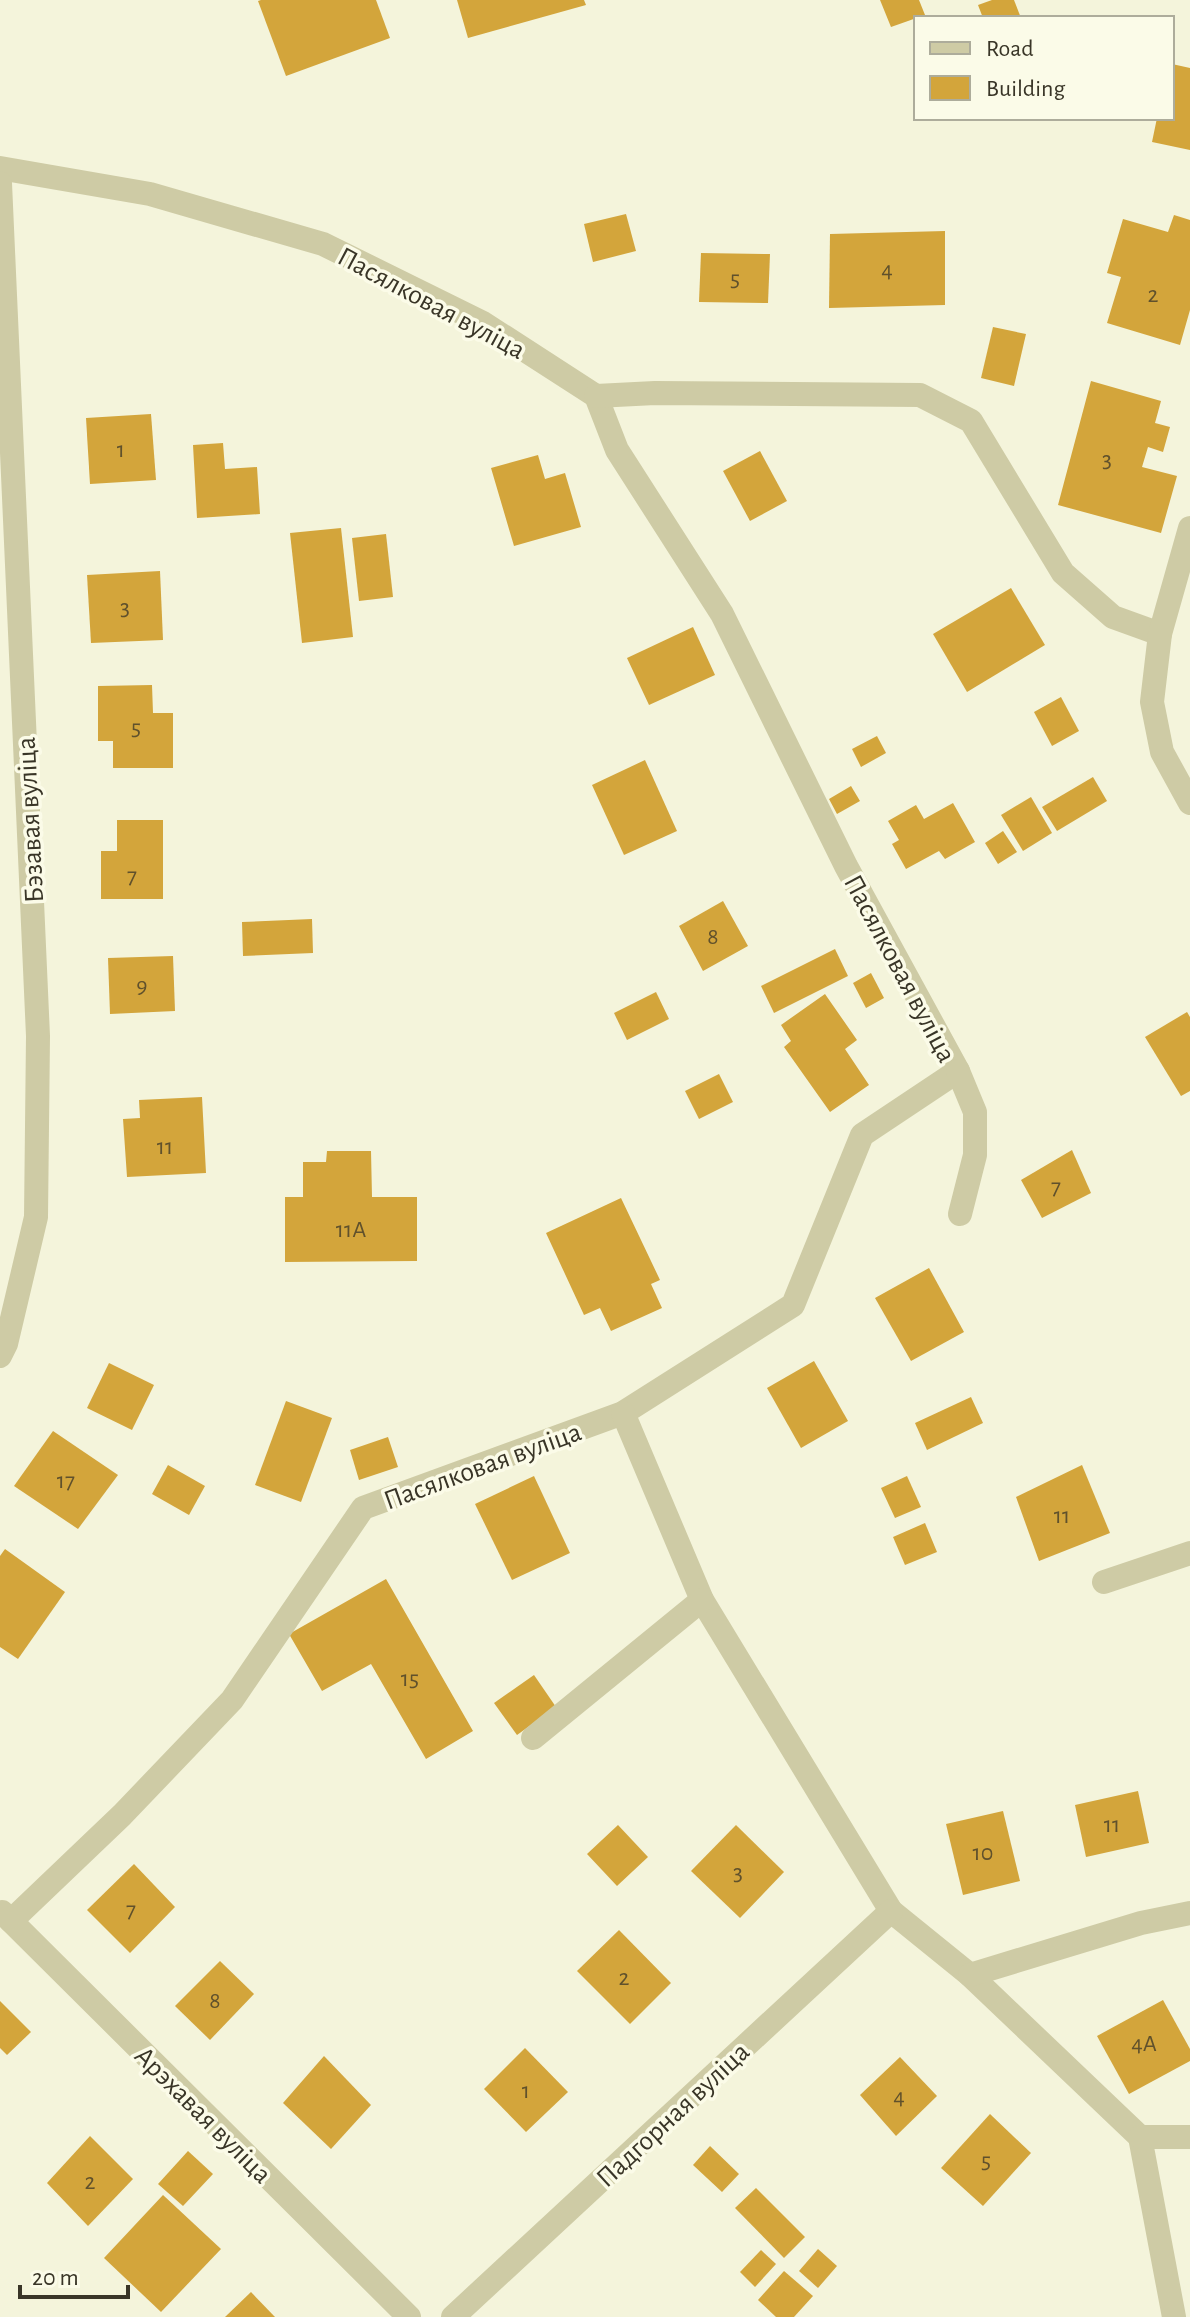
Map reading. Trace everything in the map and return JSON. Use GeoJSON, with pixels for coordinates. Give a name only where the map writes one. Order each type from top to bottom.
{"type":"FeatureCollection","features":[{"type":"Feature","properties":{"kind":"street","name":"Пасялковая вуліца"},"geometry":{"type":"LineString","coordinates":[[0,168],[150,194],[323,244],[483,323],[596,396],[617,450],[722,614],[846,866],[958,1071],[862,1135],[793,1305],[623,1413],[363,1508],[232,1700],[122,1815],[5,1916]]}},
{"type":"Feature","properties":{"kind":"street","name":"Бэзавая вуліца"},"geometry":{"type":"LineString","coordinates":[[0,183],[38,1036],[36,1217],[6,1344],[0,1356]]}},
{"type":"Feature","properties":{"kind":"street"},"geometry":{"type":"LineString","coordinates":[[596,396],[655,393],[920,395],[971,421],[1063,573],[1113,617],[1160,634]]}},
{"type":"Feature","properties":{"kind":"street"},"geometry":{"type":"LineString","coordinates":[[1190,528],[1160,634],[1152,702],[1162,752],[1190,803]]}},
{"type":"Feature","properties":{"kind":"street"},"geometry":{"type":"LineString","coordinates":[[958,1071],[975,1112],[975,1155],[960,1214]]}},
{"type":"Feature","properties":{"kind":"street"},"geometry":{"type":"LineString","coordinates":[[623,1413],[702,1600],[891,1911],[970,1975],[1140,2137],[1174,2317]]}},
{"type":"Feature","properties":{"kind":"street"},"geometry":{"type":"LineString","coordinates":[[1104,1582],[1190,1553]]}},
{"type":"Feature","properties":{"kind":"street"},"geometry":{"type":"LineString","coordinates":[[533,1738],[702,1600]]}},
{"type":"Feature","properties":{"kind":"street","name":"Падгорная вуліца"},"geometry":{"type":"LineString","coordinates":[[453,2317],[891,1911]]}},
{"type":"Feature","properties":{"kind":"street"},"geometry":{"type":"LineString","coordinates":[[970,1975],[1141,1923],[1190,1913]]}},
{"type":"Feature","properties":{"kind":"street","name":"Арэхавая вуліца"},"geometry":{"type":"LineString","coordinates":[[5,1916],[409,2317]]}},
{"type":"Feature","properties":{"kind":"street"},"geometry":{"type":"LineString","coordinates":[[1140,2137],[1190,2137]]}},
{"type":"Feature","properties":{"kind":"building"},"geometry":{"type":"Polygon","coordinates":[[[376,0],[390,38],[286,76],[258,1],[376,0]]]}},
{"type":"Feature","properties":{"kind":"building"},"geometry":{"type":"Polygon","coordinates":[[[457,0],[584,0],[586,5],[468,38],[457,0]]]}},
{"type":"Feature","properties":{"kind":"building"},"geometry":{"type":"Polygon","coordinates":[[[880,0],[919,0],[925,15],[914,16],[914,19],[891,27],[880,0]]]}},
{"type":"Feature","properties":{"kind":"building"},"geometry":{"type":"Polygon","coordinates":[[[992,0],[1014,0],[1020,16],[982,16],[978,5],[992,0]]]}},
{"type":"Feature","properties":{"kind":"building"},"geometry":{"type":"Polygon","coordinates":[[[1174,64],[1190,68],[1190,150],[1152,142],[1157,120],[1174,120],[1174,64]]]}},
{"type":"Feature","properties":{"kind":"building"},"geometry":{"type":"Polygon","coordinates":[[[626,214],[636,251],[593,262],[584,224],[626,214]]]}},
{"type":"Feature","properties":{"kind":"building"},"geometry":{"type":"Polygon","coordinates":[[[1174,215],[1190,220],[1190,310],[1180,345],[1107,323],[1121,277],[1107,273],[1123,219],[1168,232],[1174,215]]]}},
{"type":"Feature","properties":{"kind":"building"},"geometry":{"type":"Polygon","coordinates":[[[945,231],[945,305],[829,308],[830,234],[945,231]]]}},
{"type":"Feature","properties":{"kind":"building"},"geometry":{"type":"Polygon","coordinates":[[[701,253],[770,254],[768,303],[699,302],[701,253]]]}},
{"type":"Feature","properties":{"kind":"building"},"geometry":{"type":"Polygon","coordinates":[[[993,327],[1026,334],[1014,386],[981,378],[993,327]]]}},
{"type":"Feature","properties":{"kind":"building"},"geometry":{"type":"Polygon","coordinates":[[[1091,381],[1161,401],[1155,423],[1170,427],[1163,452],[1148,447],[1142,467],[1177,476],[1161,533],[1058,505],[1091,381]]]}},
{"type":"Feature","properties":{"kind":"building"},"geometry":{"type":"Polygon","coordinates":[[[151,414],[156,480],[90,484],[86,418],[151,414]]]}},
{"type":"Feature","properties":{"kind":"building"},"geometry":{"type":"Polygon","coordinates":[[[223,443],[225,469],[257,467],[260,514],[197,518],[193,445],[223,443]]]}},
{"type":"Feature","properties":{"kind":"building"},"geometry":{"type":"Polygon","coordinates":[[[760,451],[787,501],[750,521],[723,471],[760,451]]]}},
{"type":"Feature","properties":{"kind":"building"},"geometry":{"type":"Polygon","coordinates":[[[538,455],[545,479],[565,473],[581,527],[514,546],[491,468],[538,455]]]}},
{"type":"Feature","properties":{"kind":"building"},"geometry":{"type":"Polygon","coordinates":[[[341,528],[353,637],[302,643],[290,533],[341,528]]]}},
{"type":"Feature","properties":{"kind":"building"},"geometry":{"type":"Polygon","coordinates":[[[386,534],[393,597],[359,601],[352,538],[386,534]]]}},
{"type":"Feature","properties":{"kind":"building"},"geometry":{"type":"Polygon","coordinates":[[[160,571],[163,640],[91,643],[87,575],[160,571]]]}},
{"type":"Feature","properties":{"kind":"building"},"geometry":{"type":"Polygon","coordinates":[[[1011,588],[1045,645],[967,692],[933,634],[1011,588]]]}},
{"type":"Feature","properties":{"kind":"building"},"geometry":{"type":"Polygon","coordinates":[[[693,627],[715,675],[649,705],[627,658],[693,627]]]}},
{"type":"Feature","properties":{"kind":"building"},"geometry":{"type":"Polygon","coordinates":[[[152,685],[153,713],[173,713],[173,768],[113,768],[113,741],[98,741],[98,686],[152,685]]]}},
{"type":"Feature","properties":{"kind":"building"},"geometry":{"type":"Polygon","coordinates":[[[1061,697],[1079,731],[1052,746],[1034,712],[1061,697]]]}},
{"type":"Feature","properties":{"kind":"building"},"geometry":{"type":"Polygon","coordinates":[[[877,736],[886,753],[861,767],[852,749],[877,736]]]}},
{"type":"Feature","properties":{"kind":"building"},"geometry":{"type":"Polygon","coordinates":[[[645,760],[677,831],[624,855],[592,785],[645,760]]]}},
{"type":"Feature","properties":{"kind":"building"},"geometry":{"type":"Polygon","coordinates":[[[1093,777],[1107,801],[1057,831],[1042,807],[1093,777]]]}},
{"type":"Feature","properties":{"kind":"building"},"geometry":{"type":"Polygon","coordinates":[[[851,786],[860,801],[837,814],[829,799],[851,786]]]}},
{"type":"Feature","properties":{"kind":"building"},"geometry":{"type":"Polygon","coordinates":[[[1031,797],[1052,833],[1023,851],[1001,815],[1031,797]]]}},
{"type":"Feature","properties":{"kind":"building"},"geometry":{"type":"Polygon","coordinates":[[[953,803],[975,842],[945,859],[939,851],[906,869],[892,844],[899,840],[888,821],[916,805],[924,819],[953,803]]]}},
{"type":"Feature","properties":{"kind":"building"},"geometry":{"type":"Polygon","coordinates":[[[117,820],[163,820],[163,899],[101,899],[101,851],[117,851],[117,820]]]}},
{"type":"Feature","properties":{"kind":"building"},"geometry":{"type":"Polygon","coordinates":[[[1003,831],[1017,852],[998,864],[985,843],[1003,831]]]}},
{"type":"Feature","properties":{"kind":"building"},"geometry":{"type":"Polygon","coordinates":[[[723,901],[748,946],[703,971],[679,926],[723,901]]]}},
{"type":"Feature","properties":{"kind":"building"},"geometry":{"type":"Polygon","coordinates":[[[312,919],[313,953],[243,956],[242,922],[312,919]]]}},
{"type":"Feature","properties":{"kind":"building"},"geometry":{"type":"Polygon","coordinates":[[[835,949],[848,976],[774,1013],[761,986],[835,949]]]}},
{"type":"Feature","properties":{"kind":"building"},"geometry":{"type":"Polygon","coordinates":[[[173,956],[175,1011],[110,1014],[108,958],[173,956]]]}},
{"type":"Feature","properties":{"kind":"building"},"geometry":{"type":"Polygon","coordinates":[[[871,973],[884,998],[866,1008],[853,983],[871,973]]]}},
{"type":"Feature","properties":{"kind":"building"},"geometry":{"type":"Polygon","coordinates":[[[656,992],[669,1019],[627,1040],[614,1013],[656,992]]]}},
{"type":"Feature","properties":{"kind":"building"},"geometry":{"type":"Polygon","coordinates":[[[825,994],[857,1040],[845,1049],[869,1085],[830,1112],[784,1047],[791,1041],[781,1025],[825,994]]]}},
{"type":"Feature","properties":{"kind":"building"},"geometry":{"type":"Polygon","coordinates":[[[1187,1012],[1190,1017],[1190,1091],[1181,1096],[1145,1037],[1187,1012]]]}},
{"type":"Feature","properties":{"kind":"building"},"geometry":{"type":"Polygon","coordinates":[[[719,1074],[733,1102],[699,1119],[685,1091],[719,1074]]]}},
{"type":"Feature","properties":{"kind":"building"},"geometry":{"type":"Polygon","coordinates":[[[202,1097],[206,1173],[127,1177],[123,1119],[140,1118],[139,1100],[202,1097]]]}},
{"type":"Feature","properties":{"kind":"building"},"geometry":{"type":"Polygon","coordinates":[[[1072,1150],[1091,1193],[1042,1218],[1021,1180],[1072,1150]]]}},
{"type":"Feature","properties":{"kind":"building"},"geometry":{"type":"Polygon","coordinates":[[[327,1151],[371,1151],[372,1197],[417,1197],[417,1261],[285,1262],[285,1197],[303,1197],[303,1162],[326,1162],[327,1151]]]}},
{"type":"Feature","properties":{"kind":"building"},"geometry":{"type":"Polygon","coordinates":[[[621,1198],[660,1280],[651,1284],[662,1308],[611,1331],[600,1308],[584,1315],[546,1233],[621,1198]]]}},
{"type":"Feature","properties":{"kind":"building"},"geometry":{"type":"Polygon","coordinates":[[[929,1268],[964,1332],[911,1361],[875,1298],[929,1268]]]}},
{"type":"Feature","properties":{"kind":"building"},"geometry":{"type":"Polygon","coordinates":[[[814,1361],[848,1421],[801,1448],[767,1388],[814,1361]]]}},
{"type":"Feature","properties":{"kind":"building"},"geometry":{"type":"Polygon","coordinates":[[[109,1363],[154,1385],[132,1430],[87,1408],[109,1363]]]}},
{"type":"Feature","properties":{"kind":"building"},"geometry":{"type":"Polygon","coordinates":[[[971,1397],[983,1423],[927,1450],[915,1423],[971,1397]]]}},
{"type":"Feature","properties":{"kind":"building"},"geometry":{"type":"Polygon","coordinates":[[[286,1401],[332,1418],[301,1502],[255,1485],[286,1401]]]}},
{"type":"Feature","properties":{"kind":"building"},"geometry":{"type":"Polygon","coordinates":[[[53,1431],[118,1475],[78,1529],[14,1486],[53,1431]]]}},
{"type":"Feature","properties":{"kind":"building"},"geometry":{"type":"Polygon","coordinates":[[[388,1437],[398,1467],[359,1480],[350,1450],[388,1437]]]}},
{"type":"Feature","properties":{"kind":"building"},"geometry":{"type":"Polygon","coordinates":[[[168,1465],[205,1486],[189,1515],[152,1494],[168,1465]]]}},
{"type":"Feature","properties":{"kind":"building"},"geometry":{"type":"Polygon","coordinates":[[[1082,1465],[1110,1533],[1039,1561],[1016,1497],[1082,1465]]]}},
{"type":"Feature","properties":{"kind":"building"},"geometry":{"type":"Polygon","coordinates":[[[534,1476],[570,1553],[512,1580],[475,1504],[534,1476]]]}},
{"type":"Feature","properties":{"kind":"building"},"geometry":{"type":"Polygon","coordinates":[[[907,1476],[921,1507],[895,1518],[881,1488],[907,1476]]]}},
{"type":"Feature","properties":{"kind":"building"},"geometry":{"type":"Polygon","coordinates":[[[925,1523],[937,1552],[905,1565],[893,1537],[925,1523]]]}},
{"type":"Feature","properties":{"kind":"building"},"geometry":{"type":"Polygon","coordinates":[[[5,1549],[65,1592],[18,1659],[0,1647],[0,1556],[5,1549]]]}},
{"type":"Feature","properties":{"kind":"building"},"geometry":{"type":"Polygon","coordinates":[[[386,1579],[473,1731],[426,1759],[371,1664],[322,1691],[289,1634],[386,1579]]]}},
{"type":"Feature","properties":{"kind":"building"},"geometry":{"type":"Polygon","coordinates":[[[534,1675],[556,1707],[517,1735],[494,1703],[534,1675]]]}},
{"type":"Feature","properties":{"kind":"building"},"geometry":{"type":"Polygon","coordinates":[[[1138,1791],[1149,1843],[1086,1857],[1075,1805],[1138,1791]]]}},
{"type":"Feature","properties":{"kind":"building"},"geometry":{"type":"Polygon","coordinates":[[[1003,1811],[1020,1881],[963,1895],[946,1824],[1003,1811]]]}},
{"type":"Feature","properties":{"kind":"building"},"geometry":{"type":"Polygon","coordinates":[[[618,1825],[648,1857],[617,1886],[587,1854],[618,1825]]]}},
{"type":"Feature","properties":{"kind":"building"},"geometry":{"type":"Polygon","coordinates":[[[736,1825],[784,1872],[740,1918],[691,1871],[736,1825]]]}},
{"type":"Feature","properties":{"kind":"building"},"geometry":{"type":"Polygon","coordinates":[[[134,1864],[175,1907],[130,1953],[87,1910],[134,1864]]]}},
{"type":"Feature","properties":{"kind":"building"},"geometry":{"type":"Polygon","coordinates":[[[619,1930],[671,1983],[630,2024],[577,1971],[619,1930]]]}},
{"type":"Feature","properties":{"kind":"building"},"geometry":{"type":"Polygon","coordinates":[[[220,1961],[254,1994],[210,2040],[175,2006],[220,1961]]]}},
{"type":"Feature","properties":{"kind":"building"},"geometry":{"type":"Polygon","coordinates":[[[1163,2000],[1190,2049],[1190,2061],[1129,2094],[1097,2036],[1163,2000]]]}},
{"type":"Feature","properties":{"kind":"building"},"geometry":{"type":"Polygon","coordinates":[[[0,2001],[31,2032],[7,2055],[0,2048],[0,2001]]]}},
{"type":"Feature","properties":{"kind":"building"},"geometry":{"type":"Polygon","coordinates":[[[525,2048],[568,2092],[526,2132],[484,2089],[525,2048]]]}},
{"type":"Feature","properties":{"kind":"building"},"geometry":{"type":"Polygon","coordinates":[[[324,2056],[371,2105],[331,2149],[283,2103],[324,2056]]]}},
{"type":"Feature","properties":{"kind":"building"},"geometry":{"type":"Polygon","coordinates":[[[900,2057],[937,2096],[896,2136],[860,2095],[900,2057]]]}},
{"type":"Feature","properties":{"kind":"building"},"geometry":{"type":"Polygon","coordinates":[[[990,2114],[1031,2153],[983,2206],[941,2168],[990,2114]]]}},
{"type":"Feature","properties":{"kind":"building"},"geometry":{"type":"Polygon","coordinates":[[[90,2136],[133,2179],[88,2226],[47,2183],[90,2136]]]}},
{"type":"Feature","properties":{"kind":"building"},"geometry":{"type":"Polygon","coordinates":[[[710,2146],[739,2174],[722,2192],[693,2165],[710,2146]]]}},
{"type":"Feature","properties":{"kind":"building"},"geometry":{"type":"Polygon","coordinates":[[[188,2151],[213,2174],[183,2206],[158,2184],[188,2151]]]}},
{"type":"Feature","properties":{"kind":"building"},"geometry":{"type":"Polygon","coordinates":[[[756,2188],[805,2237],[784,2258],[735,2208],[756,2188]]]}},
{"type":"Feature","properties":{"kind":"building"},"geometry":{"type":"Polygon","coordinates":[[[163,2195],[221,2249],[161,2312],[104,2258],[163,2195]]]}},
{"type":"Feature","properties":{"kind":"building"},"geometry":{"type":"Polygon","coordinates":[[[818,2249],[837,2266],[818,2288],[799,2271],[818,2249]]]}},
{"type":"Feature","properties":{"kind":"building"},"geometry":{"type":"Polygon","coordinates":[[[761,2250],[776,2264],[755,2287],[740,2272],[761,2250]]]}},
{"type":"Feature","properties":{"kind":"building"},"geometry":{"type":"Polygon","coordinates":[[[784,2271],[813,2296],[794,2317],[776,2317],[758,2300],[784,2271]]]}},
{"type":"Feature","properties":{"kind":"building"},"geometry":{"type":"Polygon","coordinates":[[[251,2292],[275,2317],[225,2317],[251,2292]]]}}]}
